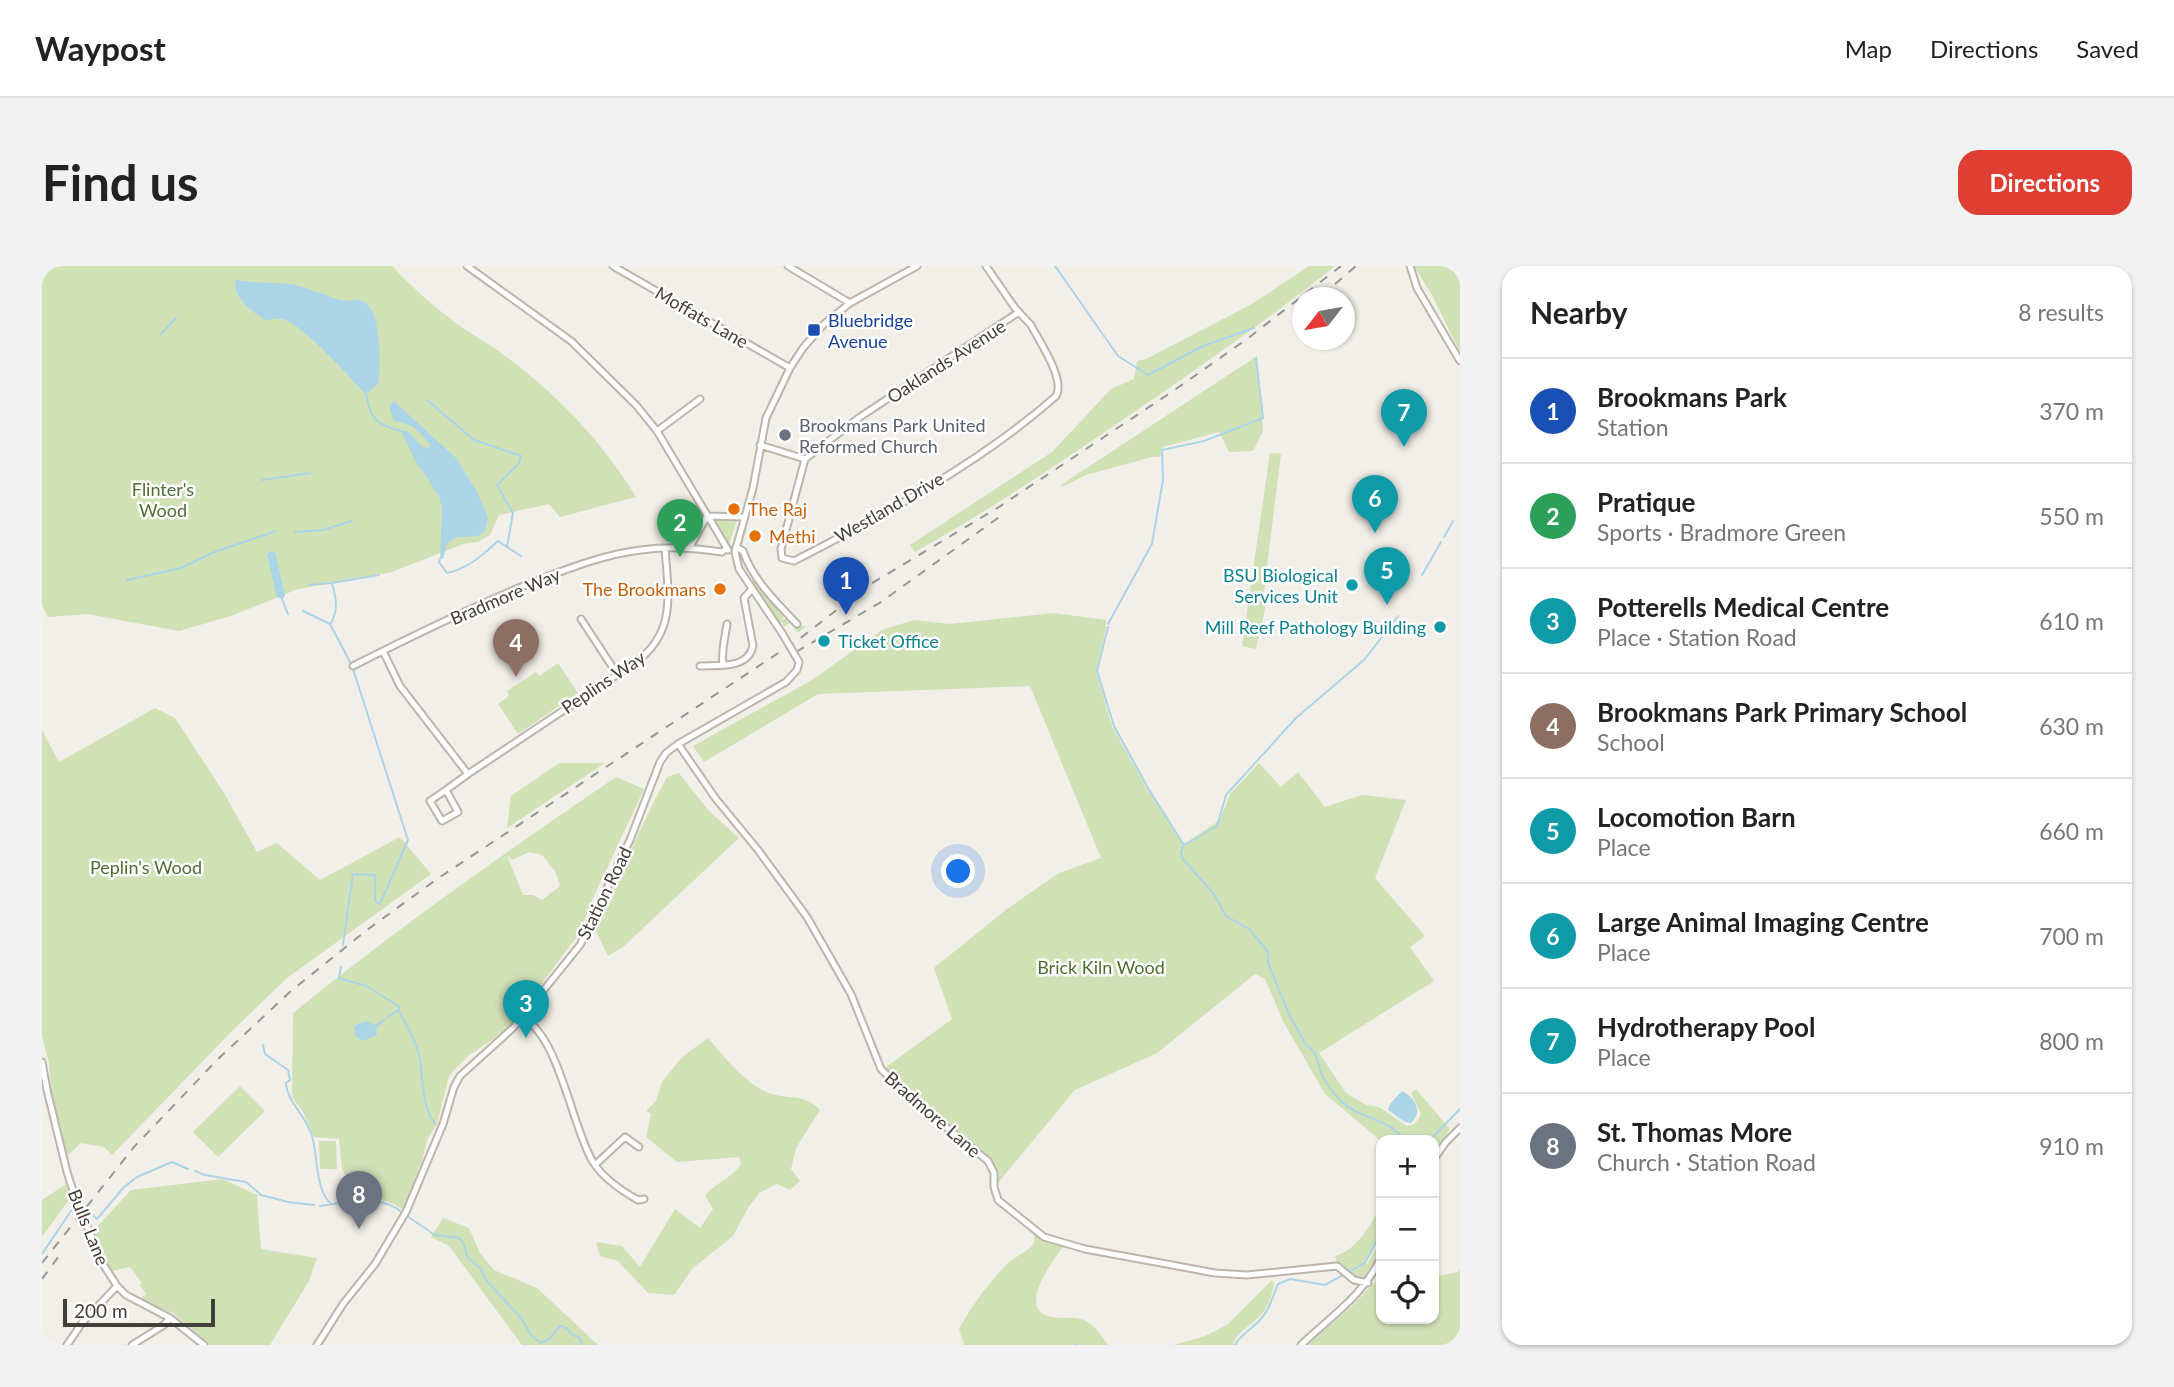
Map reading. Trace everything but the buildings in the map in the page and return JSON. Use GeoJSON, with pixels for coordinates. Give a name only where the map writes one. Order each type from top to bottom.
{"type":"FeatureCollection","features":[{"type":"Feature","properties":{"kind":"street"},"geometry":{"type":"LineString","coordinates":[[467,266],[534,312],[571,341],[610,378],[657,431],[726,549]]}},
{"type":"Feature","properties":{"kind":"street","name":"Moffats Lane"},"geometry":{"type":"LineString","coordinates":[[613,266],[790,368]]}},
{"type":"Feature","properties":{"kind":"street"},"geometry":{"type":"LineString","coordinates":[[788,266],[850,303]]}},
{"type":"Feature","properties":{"kind":"street"},"geometry":{"type":"LineString","coordinates":[[797,624],[753,575],[743,551],[736,549],[753,488],[769,411],[790,368],[813,336],[831,317],[850,303],[917,266]]}},
{"type":"Feature","properties":{"kind":"street"},"geometry":{"type":"LineString","coordinates":[[986,266],[1019,312]]}},
{"type":"Feature","properties":{"kind":"street"},"geometry":{"type":"LineString","coordinates":[[1410,266],[1417,288],[1460,361]]}},
{"type":"Feature","properties":{"kind":"street","name":"Westland Drive"},"geometry":{"type":"LineString","coordinates":[[805,459],[781,549],[782,558],[794,561],[905,500],[1012,433],[1059,392],[1059,381],[1055,372],[1031,325],[1019,312]]}},
{"type":"Feature","properties":{"kind":"street","name":"Oaklands Avenue"},"geometry":{"type":"LineString","coordinates":[[805,459],[862,416],[1019,312]]}},
{"type":"Feature","properties":{"kind":"street"},"geometry":{"type":"LineString","coordinates":[[657,431],[700,399]]}},
{"type":"Feature","properties":{"kind":"street"},"geometry":{"type":"LineString","coordinates":[[760,445],[805,459]]}},
{"type":"Feature","properties":{"kind":"street"},"geometry":{"type":"LineString","coordinates":[[707,516],[744,517]]}},
{"type":"Feature","properties":{"kind":"street"},"geometry":{"type":"LineString","coordinates":[[690,547],[707,516]]}},
{"type":"Feature","properties":{"kind":"street","name":"Bradmore Way"},"geometry":{"type":"LineString","coordinates":[[352,666],[475,607],[552,575],[621,553],[690,547],[718,552],[736,549]]}},
{"type":"Feature","properties":{"kind":"street","name":"Peplins Way"},"geometry":{"type":"LineString","coordinates":[[446,790],[649,652],[664,626],[668,607],[665,548]]}},
{"type":"Feature","properties":{"kind":"street","name":"Station Road"},"geometry":{"type":"LineString","coordinates":[[317,1345],[343,1304],[375,1264],[405,1214],[460,1076],[522,1018],[580,945],[630,840],[666,752],[786,682],[797,670],[799,662],[737,565],[736,549]]}},
{"type":"Feature","properties":{"kind":"street"},"geometry":{"type":"LineString","coordinates":[[746,579],[753,575]]}},
{"type":"Feature","properties":{"kind":"street"},"geometry":{"type":"LineString","coordinates":[[700,666],[745,661],[752,654],[753,646],[744,598],[752,589]]}},
{"type":"Feature","properties":{"kind":"street"},"geometry":{"type":"LineString","coordinates":[[581,619],[618,674]]}},
{"type":"Feature","properties":{"kind":"street"},"geometry":{"type":"LineString","coordinates":[[723,665],[722,652],[727,636],[727,624]]}},
{"type":"Feature","properties":{"kind":"street"},"geometry":{"type":"LineString","coordinates":[[383,650],[397,682],[468,774]]}},
{"type":"Feature","properties":{"kind":"street","name":"Bradmore Lane"},"geometry":{"type":"LineString","coordinates":[[678,744],[716,799],[807,916],[851,994],[881,1069],[910,1098],[988,1161],[994,1173],[993,1188],[998,1200],[1044,1237],[1085,1249],[1215,1273],[1247,1275],[1333,1265],[1347,1272],[1356,1281]]}},
{"type":"Feature","properties":{"kind":"street"},"geometry":{"type":"LineString","coordinates":[[446,790],[458,812],[442,821],[430,801],[446,790]]}},
{"type":"Feature","properties":{"kind":"street"},"geometry":{"type":"LineString","coordinates":[[522,1018],[530,1021],[541,1034],[595,1164],[611,1182],[638,1200],[644,1199]]}},
{"type":"Feature","properties":{"kind":"street","name":"Bulls Lane"},"geometry":{"type":"LineString","coordinates":[[42,1062],[55,1129],[75,1197],[99,1256],[117,1286],[134,1301],[170,1318],[204,1345]]}},
{"type":"Feature","properties":{"kind":"street"},"geometry":{"type":"LineString","coordinates":[[1439,1152],[1460,1128]]}},
{"type":"Feature","properties":{"kind":"street"},"geometry":{"type":"LineString","coordinates":[[595,1164],[625,1137],[639,1147]]}},
{"type":"Feature","properties":{"kind":"street"},"geometry":{"type":"LineString","coordinates":[[1301,1345],[1357,1295],[1368,1283],[1379,1261]]}},
{"type":"Feature","properties":{"kind":"street"},"geometry":{"type":"LineString","coordinates":[[1357,1295],[1356,1281],[1368,1283]]}},
{"type":"Feature","properties":{"kind":"street"},"geometry":{"type":"LineString","coordinates":[[67,1345],[82,1323],[117,1286]]}},
{"type":"Feature","properties":{"kind":"street"},"geometry":{"type":"LineString","coordinates":[[132,1345],[164,1325],[170,1318]]}},
{"type":"Feature","properties":{"kind":"green space","name":"Flinter's Wood"},"geometry":{"type":"Polygon","coordinates":[[[42,266],[392,266],[439,310],[496,349],[558,400],[608,456],[636,497],[560,517],[549,504],[499,515],[490,535],[478,542],[463,544],[392,572],[298,589],[231,616],[179,631],[87,614],[48,617],[42,605],[42,266]]]}},
{"type":"Feature","properties":{"kind":"green space"},"geometry":{"type":"Polygon","coordinates":[[[1309,266],[1335,266],[1308,287],[1292,287],[1292,299],[1146,404],[967,522],[915,552],[910,545],[1052,452],[1111,389],[1134,379],[1137,361],[1146,359],[1252,304],[1309,266]]]}},
{"type":"Feature","properties":{"kind":"green space"},"geometry":{"type":"Polygon","coordinates":[[[1414,266],[1460,266],[1460,352],[1433,297],[1414,266]]]}},
{"type":"Feature","properties":{"kind":"green space"},"geometry":{"type":"Polygon","coordinates":[[[1257,356],[1263,431],[1253,451],[1229,452],[1219,432],[1163,447],[1160,457],[1086,475],[1062,487],[1061,485],[1257,356]]]}},
{"type":"Feature","properties":{"kind":"green space"},"geometry":{"type":"Polygon","coordinates":[[[1270,453],[1281,454],[1264,591],[1265,609],[1256,649],[1242,646],[1270,453]]]}},
{"type":"Feature","properties":{"kind":"green space"},"geometry":{"type":"Polygon","coordinates":[[[714,520],[737,520],[729,545],[714,520]]]}},
{"type":"Feature","properties":{"kind":"green space"},"geometry":{"type":"Polygon","coordinates":[[[751,580],[755,580],[784,614],[782,620],[788,618],[796,626],[806,626],[798,633],[790,623],[784,627],[751,580]]]}},
{"type":"Feature","properties":{"kind":"green space","name":"Brick Kiln Wood"},"geometry":{"type":"Polygon","coordinates":[[[1054,613],[1106,620],[1096,672],[1112,726],[1147,789],[1184,844],[1220,820],[1230,794],[1259,763],[1281,787],[1298,772],[1325,807],[1362,795],[1406,800],[1375,878],[1425,936],[1410,947],[1434,981],[1319,1053],[1346,1093],[1366,1105],[1379,1107],[1407,1126],[1416,1122],[1421,1114],[1411,1093],[1416,1089],[1450,1129],[1439,1145],[1439,1135],[1376,1137],[1325,1094],[1284,1023],[1265,979],[1255,974],[1157,1053],[1075,1090],[998,1183],[999,1172],[992,1160],[934,1118],[895,1081],[886,1067],[952,1019],[934,968],[1007,909],[1059,873],[1101,858],[1030,686],[818,694],[704,762],[693,746],[812,680],[882,630],[914,620],[950,624],[1054,613]]]}},
{"type":"Feature","properties":{"kind":"green space"},"geometry":{"type":"Polygon","coordinates":[[[558,663],[578,693],[518,734],[498,704],[509,696],[507,691],[536,672],[539,676],[558,663]]]}},
{"type":"Feature","properties":{"kind":"green space","name":"Peplin's Wood"},"geometry":{"type":"Polygon","coordinates":[[[155,708],[175,718],[224,793],[257,852],[277,843],[320,880],[400,837],[431,874],[287,978],[112,1155],[104,1147],[81,1143],[67,1156],[52,1101],[49,1063],[42,1036],[42,730],[59,762],[155,708]]]}},
{"type":"Feature","properties":{"kind":"green space"},"geometry":{"type":"Polygon","coordinates":[[[559,763],[605,763],[507,828],[511,796],[559,763]]]}},
{"type":"Feature","properties":{"kind":"green space"},"geometry":{"type":"Polygon","coordinates":[[[679,773],[708,810],[739,838],[623,947],[608,956],[595,929],[667,777],[679,773]]]}},
{"type":"Feature","properties":{"kind":"green space"},"geometry":{"type":"Polygon","coordinates":[[[616,777],[644,789],[579,934],[512,1023],[469,1055],[449,1076],[437,1124],[427,1140],[403,1210],[381,1200],[357,1198],[342,1169],[339,1139],[314,1137],[303,1112],[292,1097],[293,1013],[412,921],[616,777]],[[529,852],[512,860],[507,855],[523,895],[533,895],[542,900],[560,886],[555,871],[542,855],[529,852]]]}},
{"type":"Feature","properties":{"kind":"green space"},"geometry":{"type":"Polygon","coordinates":[[[708,1038],[752,1084],[769,1093],[808,1101],[820,1110],[796,1148],[791,1169],[800,1181],[790,1190],[777,1184],[759,1193],[733,1236],[692,1269],[674,1295],[648,1293],[618,1261],[600,1256],[596,1242],[622,1246],[640,1267],[675,1209],[700,1228],[713,1209],[705,1195],[741,1164],[739,1157],[677,1162],[646,1137],[651,1114],[646,1111],[656,1101],[662,1082],[682,1057],[708,1038]]]}},
{"type":"Feature","properties":{"kind":"green space"},"geometry":{"type":"Polygon","coordinates":[[[240,1086],[265,1111],[218,1157],[193,1132],[240,1086]]]}},
{"type":"Feature","properties":{"kind":"green space"},"geometry":{"type":"Polygon","coordinates":[[[319,1141],[336,1141],[337,1169],[320,1169],[319,1141]]]}},
{"type":"Feature","properties":{"kind":"green space"},"geometry":{"type":"Polygon","coordinates":[[[223,1179],[257,1195],[261,1249],[317,1258],[309,1281],[270,1345],[210,1345],[173,1313],[139,1300],[146,1294],[140,1285],[142,1283],[130,1267],[112,1271],[93,1231],[131,1190],[223,1179]]]}},
{"type":"Feature","properties":{"kind":"green space"},"geometry":{"type":"Polygon","coordinates":[[[66,1184],[70,1198],[42,1237],[42,1200],[66,1184]]]}},
{"type":"Feature","properties":{"kind":"green space"},"geometry":{"type":"Polygon","coordinates":[[[1376,1213],[1376,1244],[1371,1254],[1357,1267],[1347,1270],[1337,1263],[1335,1256],[1350,1248],[1368,1228],[1376,1213]]]}},
{"type":"Feature","properties":{"kind":"green space"},"geometry":{"type":"Polygon","coordinates":[[[443,1218],[469,1228],[480,1253],[494,1270],[537,1288],[598,1345],[522,1345],[449,1246],[431,1237],[443,1218]]]}},
{"type":"Feature","properties":{"kind":"green space"},"geometry":{"type":"Polygon","coordinates":[[[1033,1232],[1063,1247],[1040,1283],[1036,1303],[1040,1311],[1048,1316],[1086,1321],[1108,1345],[964,1345],[959,1329],[964,1320],[1001,1270],[1031,1247],[1033,1232]]]}},
{"type":"Feature","properties":{"kind":"green space"},"geometry":{"type":"Polygon","coordinates":[[[1376,1248],[1375,1266],[1363,1279],[1355,1278],[1351,1272],[1368,1263],[1376,1248]]]}},
{"type":"Feature","properties":{"kind":"green space"},"geometry":{"type":"Polygon","coordinates":[[[1460,1268],[1460,1345],[1307,1345],[1376,1281],[1376,1324],[1439,1324],[1439,1276],[1458,1272],[1460,1268]]]}},
{"type":"Feature","properties":{"kind":"green space"},"geometry":{"type":"Polygon","coordinates":[[[1272,1280],[1274,1283],[1266,1308],[1238,1336],[1233,1345],[1174,1345],[1205,1336],[1227,1325],[1272,1280]]]}},
{"type":"Feature","properties":{"kind":"water"},"geometry":{"type":"Polygon","coordinates":[[[235,280],[289,284],[341,300],[358,300],[367,304],[372,310],[377,330],[380,354],[378,384],[366,394],[301,330],[282,319],[265,320],[249,308],[237,293],[235,280]]]}},
{"type":"Feature","properties":{"kind":"water"},"geometry":{"type":"Polygon","coordinates":[[[394,401],[457,459],[488,517],[485,531],[479,536],[452,539],[447,544],[443,559],[440,559],[442,508],[439,496],[415,460],[401,431],[407,431],[423,447],[429,448],[430,445],[415,428],[394,421],[389,407],[394,401]]]}},
{"type":"Feature","properties":{"kind":"water"},"geometry":{"type":"Polygon","coordinates":[[[270,551],[275,552],[285,596],[282,599],[277,597],[267,555],[270,551]]]}},
{"type":"Feature","properties":{"kind":"water"},"geometry":{"type":"Polygon","coordinates":[[[388,1017],[376,1029],[377,1035],[363,1041],[356,1037],[354,1026],[366,1021],[374,1025],[388,1017]]]}},
{"type":"Feature","properties":{"kind":"water"},"geometry":{"type":"Polygon","coordinates":[[[1402,1091],[1416,1105],[1417,1114],[1411,1123],[1388,1110],[1402,1091]]]}},
{"type":"Feature","properties":{"kind":"waterway"},"geometry":{"type":"LineString","coordinates":[[1055,266],[1118,356],[1148,375],[1203,346],[1254,328]]}},
{"type":"Feature","properties":{"kind":"waterway"},"geometry":{"type":"LineString","coordinates":[[161,334],[176,318]]}},
{"type":"Feature","properties":{"kind":"waterway"},"geometry":{"type":"LineString","coordinates":[[1108,624],[1152,544],[1163,480],[1162,450],[1204,441],[1263,418],[1256,358]]}},
{"type":"Feature","properties":{"kind":"waterway"},"geometry":{"type":"LineString","coordinates":[[366,394],[372,415],[380,423],[401,431]]}},
{"type":"Feature","properties":{"kind":"waterway"},"geometry":{"type":"LineString","coordinates":[[427,400],[474,440],[521,456],[519,463],[497,485],[513,513],[507,547],[498,541],[468,565],[447,573],[439,562],[440,559]]}},
{"type":"Feature","properties":{"kind":"waterway"},"geometry":{"type":"LineString","coordinates":[[262,480],[310,473]]}},
{"type":"Feature","properties":{"kind":"waterway"},"geometry":{"type":"LineString","coordinates":[[295,532],[323,530],[352,521]]}},
{"type":"Feature","properties":{"kind":"waterway"},"geometry":{"type":"LineString","coordinates":[[1444,537],[1453,521]]}},
{"type":"Feature","properties":{"kind":"waterway"},"geometry":{"type":"LineString","coordinates":[[127,580],[181,568],[212,553],[276,531]]}},
{"type":"Feature","properties":{"kind":"waterway"},"geometry":{"type":"LineString","coordinates":[[1422,575],[1441,542]]}},
{"type":"Feature","properties":{"kind":"waterway"},"geometry":{"type":"LineString","coordinates":[[507,547],[521,556]]}},
{"type":"Feature","properties":{"kind":"waterway"},"geometry":{"type":"LineString","coordinates":[[332,583],[379,575]]}},
{"type":"Feature","properties":{"kind":"waterway"},"geometry":{"type":"LineString","coordinates":[[309,585],[332,583],[336,608],[331,623]]}},
{"type":"Feature","properties":{"kind":"waterway"},"geometry":{"type":"LineString","coordinates":[[282,599],[288,614]]}},
{"type":"Feature","properties":{"kind":"waterway"},"geometry":{"type":"LineString","coordinates":[[303,611],[330,624],[351,664]]}},
{"type":"Feature","properties":{"kind":"waterway"},"geometry":{"type":"LineString","coordinates":[[1186,844],[1217,826],[1226,795],[1296,718],[1365,659],[1398,616]]}},
{"type":"Feature","properties":{"kind":"waterway"},"geometry":{"type":"LineString","coordinates":[[1108,627],[1097,671],[1114,726],[1148,788],[1184,845],[1182,858],[1214,894],[1226,916],[1249,929],[1268,952],[1268,963],[1289,1014],[1306,1045],[1315,1054],[1322,1076],[1332,1091],[1347,1106],[1390,1126],[1401,1135]]}},
{"type":"Feature","properties":{"kind":"waterway"},"geometry":{"type":"LineString","coordinates":[[343,945],[353,874],[375,875],[375,901],[380,904],[408,840],[353,669]]}},
{"type":"Feature","properties":{"kind":"waterway"},"geometry":{"type":"LineString","coordinates":[[341,967],[339,978],[366,986],[400,1007],[398,1010],[419,1053],[425,1101],[435,1124]]}},
{"type":"Feature","properties":{"kind":"waterway"},"geometry":{"type":"LineString","coordinates":[[388,1017],[397,1011]]}},
{"type":"Feature","properties":{"kind":"waterway"},"geometry":{"type":"LineString","coordinates":[[263,1045],[265,1054],[288,1070],[290,1080],[286,1083],[287,1090],[309,1129],[322,1190],[331,1204]]}},
{"type":"Feature","properties":{"kind":"waterway"},"geometry":{"type":"LineString","coordinates":[[1435,1135],[1460,1109]]}},
{"type":"Feature","properties":{"kind":"waterway"},"geometry":{"type":"LineString","coordinates":[[92,1214],[97,1219],[124,1187],[137,1177],[172,1162],[188,1169]]}},
{"type":"Feature","properties":{"kind":"waterway"},"geometry":{"type":"LineString","coordinates":[[195,1171],[246,1182],[261,1195],[314,1205]]}},
{"type":"Feature","properties":{"kind":"waterway"},"geometry":{"type":"LineString","coordinates":[[320,1206],[363,1200],[383,1203],[403,1213]]}},
{"type":"Feature","properties":{"kind":"waterway"},"geometry":{"type":"LineString","coordinates":[[42,1254],[75,1205]]}},
{"type":"Feature","properties":{"kind":"waterway"},"geometry":{"type":"LineString","coordinates":[[407,1216],[435,1235],[459,1238],[464,1244],[467,1257],[481,1269],[486,1280],[521,1318],[532,1336],[541,1343],[548,1340],[560,1326],[579,1337],[582,1345]]}},
{"type":"Feature","properties":{"kind":"waterway"},"geometry":{"type":"LineString","coordinates":[[1235,1345],[1263,1316],[1278,1284],[1290,1279],[1325,1285],[1365,1263],[1376,1242]]}},
{"type":"Feature","properties":{"kind":"railway"},"geometry":{"type":"LineString","coordinates":[[42,1263],[134,1147],[218,1059],[291,991],[367,930],[437,879],[798,640],[869,585],[999,507],[1176,389],[1247,339],[1341,266]]}},
{"type":"Feature","properties":{"kind":"railway"},"geometry":{"type":"LineString","coordinates":[[1335,284],[1356,266]]}},
{"type":"Feature","properties":{"kind":"railway"},"geometry":{"type":"LineString","coordinates":[[796,652],[881,602],[1002,515]]}},
{"type":"Feature","properties":{"kind":"railway"},"geometry":{"type":"LineString","coordinates":[[42,1279],[59,1256]]}},
{"type":"Feature","properties":{"kind":"place","name":"Bluebridge Avenue"},"geometry":{"type":"Point","coordinates":[814,330]}},
{"type":"Feature","properties":{"kind":"place","name":"Brookmans Park United Reformed Church"},"geometry":{"type":"Point","coordinates":[785,435]}},
{"type":"Feature","properties":{"kind":"place","name":"Hydrotherapy Pool"},"geometry":{"type":"Point","coordinates":[1404,447]}},
{"type":"Feature","properties":{"kind":"place","name":"The Raj"},"geometry":{"type":"Point","coordinates":[734,509]}},
{"type":"Feature","properties":{"kind":"place","name":"Large Animal Imaging Centre"},"geometry":{"type":"Point","coordinates":[1375,533]}},
{"type":"Feature","properties":{"kind":"place","name":"Methi"},"geometry":{"type":"Point","coordinates":[755,536]}},
{"type":"Feature","properties":{"kind":"place","name":"Pratique"},"geometry":{"type":"Point","coordinates":[680,557]}},
{"type":"Feature","properties":{"kind":"place","name":"BSU Biological Services Unit"},"geometry":{"type":"Point","coordinates":[1352,585]}},
{"type":"Feature","properties":{"kind":"place","name":"The Brookmans"},"geometry":{"type":"Point","coordinates":[720,589]}},
{"type":"Feature","properties":{"kind":"place","name":"Locomotion Barn"},"geometry":{"type":"Point","coordinates":[1387,605]}},
{"type":"Feature","properties":{"kind":"place","name":"Brookmans Park"},"geometry":{"type":"Point","coordinates":[846,615]}},
{"type":"Feature","properties":{"kind":"place","name":"Mill Reef Pathology Building"},"geometry":{"type":"Point","coordinates":[1440,627]}},
{"type":"Feature","properties":{"kind":"place","name":"Ticket Office"},"geometry":{"type":"Point","coordinates":[824,641]}},
{"type":"Feature","properties":{"kind":"place","name":"Brookmans Park Primary School"},"geometry":{"type":"Point","coordinates":[516,677]}},
{"type":"Feature","properties":{"kind":"place","name":"Potterells Medical Centre"},"geometry":{"type":"Point","coordinates":[526,1038]}},
{"type":"Feature","properties":{"kind":"place","name":"St. Thomas More"},"geometry":{"type":"Point","coordinates":[359,1229]}}]}
